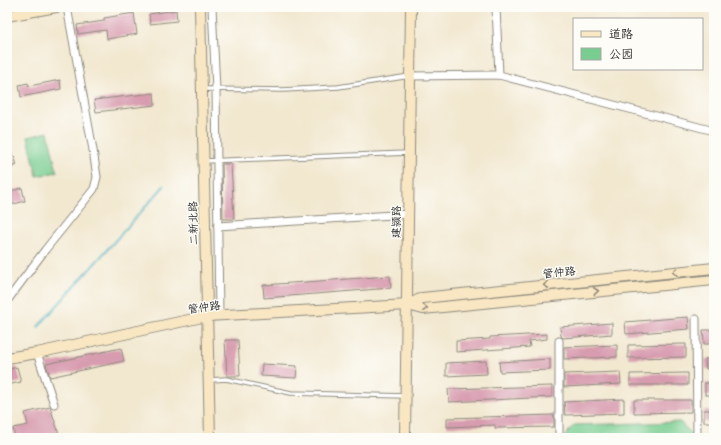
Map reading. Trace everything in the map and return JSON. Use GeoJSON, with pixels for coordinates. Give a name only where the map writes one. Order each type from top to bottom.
{"type":"FeatureCollection","features":[{"type":"Feature","properties":{"kind":"street"},"geometry":{"type":"LineString","coordinates":[[7,16],[56,7]]}},
{"type":"Feature","properties":{"kind":"street"},"geometry":{"type":"LineString","coordinates":[[7,301],[94,189],[96,177],[93,150],[67,7]]}},
{"type":"Feature","properties":{"kind":"street","name":"二新北路"},"geometry":{"type":"LineString","coordinates":[[200,7],[210,438]]}},
{"type":"Feature","properties":{"kind":"street"},"geometry":{"type":"LineString","coordinates":[[212,7],[216,89],[219,316]]}},
{"type":"Feature","properties":{"kind":"street","name":"建颍路"},"geometry":{"type":"LineString","coordinates":[[405,438],[411,7]]}},
{"type":"Feature","properties":{"kind":"street"},"geometry":{"type":"LineString","coordinates":[[496,7],[499,75]]}},
{"type":"Feature","properties":{"kind":"street"},"geometry":{"type":"LineString","coordinates":[[410,76],[499,75],[714,131]]}},
{"type":"Feature","properties":{"kind":"street"},"geometry":{"type":"LineString","coordinates":[[218,226],[408,214]]}},
{"type":"Feature","properties":{"kind":"street","name":"管仲路"},"geometry":{"type":"LineString","coordinates":[[408,305],[422,298],[714,268]]}},
{"type":"Feature","properties":{"kind":"street","name":"管仲路"},"geometry":{"type":"LineString","coordinates":[[7,358],[37,353],[207,316],[408,305],[423,309],[714,280]]}},
{"type":"Feature","properties":{"kind":"street"},"geometry":{"type":"LineString","coordinates":[[696,319],[697,438]]}},
{"type":"Feature","properties":{"kind":"street"},"geometry":{"type":"LineString","coordinates":[[559,341],[559,438]]}},
{"type":"Feature","properties":{"kind":"street"},"geometry":{"type":"LineString","coordinates":[[37,353],[54,404]]}},
{"type":"Feature","properties":{"kind":"lane"},"geometry":{"type":"LineString","coordinates":[[202,89],[283,90],[338,87],[410,76]]}},
{"type":"Feature","properties":{"kind":"lane"},"geometry":{"type":"LineString","coordinates":[[204,161],[409,153]]}},
{"type":"Feature","properties":{"kind":"lane"},"geometry":{"type":"LineString","coordinates":[[209,380],[226,379],[291,393],[406,396]]}},
{"type":"Feature","properties":{"kind":"green space"},"geometry":{"type":"Polygon","coordinates":[[[48,132],[57,172],[37,176],[28,137],[48,132]]]}},
{"type":"Feature","properties":{"kind":"green space"},"geometry":{"type":"Polygon","coordinates":[[[680,422],[691,433],[691,438],[563,438],[574,425],[680,422]]]}},
{"type":"Feature","properties":{"kind":"building"},"geometry":{"type":"Polygon","coordinates":[[[176,10],[177,21],[150,24],[149,14],[176,10]]]}},
{"type":"Feature","properties":{"kind":"building"},"geometry":{"type":"Polygon","coordinates":[[[134,13],[137,34],[107,39],[106,30],[78,34],[77,25],[104,21],[104,18],[134,13]]]}},
{"type":"Feature","properties":{"kind":"building"},"geometry":{"type":"Polygon","coordinates":[[[60,80],[61,89],[21,97],[19,85],[28,83],[29,86],[60,80]]]}},
{"type":"Feature","properties":{"kind":"building"},"geometry":{"type":"Polygon","coordinates":[[[154,93],[155,105],[96,112],[94,100],[154,93]]]}},
{"type":"Feature","properties":{"kind":"building"},"geometry":{"type":"Polygon","coordinates":[[[14,156],[17,165],[7,168],[7,158],[14,156]]]}},
{"type":"Feature","properties":{"kind":"building"},"geometry":{"type":"Polygon","coordinates":[[[222,164],[231,164],[234,219],[223,219],[222,164]]]}},
{"type":"Feature","properties":{"kind":"building"},"geometry":{"type":"Polygon","coordinates":[[[22,188],[25,201],[7,206],[7,192],[22,188]]]}},
{"type":"Feature","properties":{"kind":"building"},"geometry":{"type":"Polygon","coordinates":[[[390,276],[391,288],[264,298],[263,285],[390,276]]]}},
{"type":"Feature","properties":{"kind":"building"},"geometry":{"type":"Polygon","coordinates":[[[688,317],[689,329],[626,334],[625,322],[688,317]]]}},
{"type":"Feature","properties":{"kind":"building"},"geometry":{"type":"Polygon","coordinates":[[[612,323],[612,334],[563,338],[561,336],[560,327],[612,323]]]}},
{"type":"Feature","properties":{"kind":"building"},"geometry":{"type":"Polygon","coordinates":[[[703,330],[714,330],[714,344],[704,344],[703,330]]]}},
{"type":"Feature","properties":{"kind":"building"},"geometry":{"type":"Polygon","coordinates":[[[547,334],[547,339],[529,341],[530,347],[456,352],[456,341],[490,339],[490,337],[547,334]]]}},
{"type":"Feature","properties":{"kind":"building"},"geometry":{"type":"Polygon","coordinates":[[[225,340],[238,340],[240,376],[227,376],[225,340]]]}},
{"type":"Feature","properties":{"kind":"building"},"geometry":{"type":"Polygon","coordinates":[[[686,344],[686,357],[628,358],[628,345],[686,344]]]}},
{"type":"Feature","properties":{"kind":"building"},"geometry":{"type":"Polygon","coordinates":[[[617,345],[617,357],[564,359],[564,347],[617,345]]]}},
{"type":"Feature","properties":{"kind":"building"},"geometry":{"type":"Polygon","coordinates":[[[121,348],[124,361],[50,377],[46,364],[121,348]]]}},
{"type":"Feature","properties":{"kind":"building"},"geometry":{"type":"Polygon","coordinates":[[[714,358],[714,369],[706,369],[705,359],[714,358]]]}},
{"type":"Feature","properties":{"kind":"building"},"geometry":{"type":"Polygon","coordinates":[[[550,359],[550,370],[500,372],[499,362],[550,359]]]}},
{"type":"Feature","properties":{"kind":"building"},"geometry":{"type":"Polygon","coordinates":[[[486,361],[487,374],[446,376],[446,363],[486,361]]]}},
{"type":"Feature","properties":{"kind":"building"},"geometry":{"type":"Polygon","coordinates":[[[262,364],[297,366],[296,378],[261,376],[262,364]]]}},
{"type":"Feature","properties":{"kind":"building"},"geometry":{"type":"Polygon","coordinates":[[[17,367],[21,382],[7,385],[7,370],[17,367]]]}},
{"type":"Feature","properties":{"kind":"building"},"geometry":{"type":"Polygon","coordinates":[[[620,372],[621,384],[564,387],[564,374],[620,372]]]}},
{"type":"Feature","properties":{"kind":"building"},"geometry":{"type":"Polygon","coordinates":[[[688,373],[688,385],[630,385],[630,374],[688,373]]]}},
{"type":"Feature","properties":{"kind":"building"},"geometry":{"type":"Polygon","coordinates":[[[705,383],[714,383],[714,395],[705,395],[705,383]]]}},
{"type":"Feature","properties":{"kind":"building"},"geometry":{"type":"Polygon","coordinates":[[[552,386],[552,397],[449,402],[448,389],[552,386]]]}},
{"type":"Feature","properties":{"kind":"building"},"geometry":{"type":"Polygon","coordinates":[[[624,399],[624,413],[565,415],[564,402],[624,399]]]}},
{"type":"Feature","properties":{"kind":"building"},"geometry":{"type":"Polygon","coordinates":[[[634,400],[691,400],[691,412],[634,413],[634,400]]]}},
{"type":"Feature","properties":{"kind":"building"},"geometry":{"type":"Polygon","coordinates":[[[50,407],[60,437],[15,438],[13,428],[28,425],[25,413],[50,407]]]}},
{"type":"Feature","properties":{"kind":"building"},"geometry":{"type":"Polygon","coordinates":[[[704,410],[714,410],[714,422],[704,422],[704,410]]]}},
{"type":"Feature","properties":{"kind":"building"},"geometry":{"type":"Polygon","coordinates":[[[554,415],[554,427],[495,428],[495,425],[447,427],[447,418],[554,415]]]}},
{"type":"Feature","properties":{"kind":"waterway"},"geometry":{"type":"LineString","coordinates":[[38,327],[164,186]]}}]}
